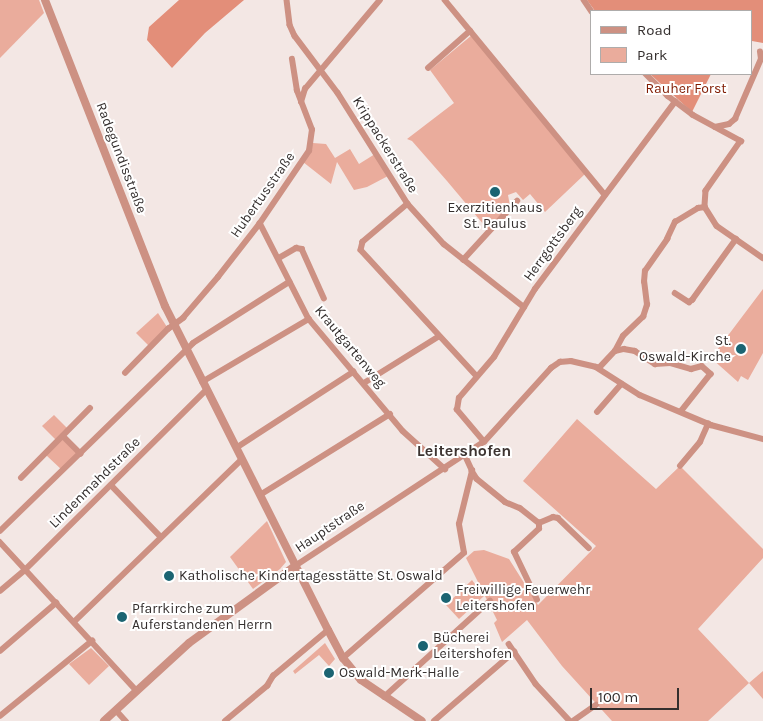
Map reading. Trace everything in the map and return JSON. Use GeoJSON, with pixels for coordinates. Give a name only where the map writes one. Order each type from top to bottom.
{"type":"FeatureCollection","features":[{"type":"Feature","properties":{"kind":"street","name":"Radegundisstraße"},"geometry":{"type":"LineString","coordinates":[[46,0],[174,325],[328,630],[343,658],[361,680],[422,721]]}},
{"type":"Feature","properties":{"kind":"street","name":"Krippackerstraße"},"geometry":{"type":"LineString","coordinates":[[287,0],[290,25],[295,36],[321,70],[408,204],[444,244],[524,307]]}},
{"type":"Feature","properties":{"kind":"street"},"geometry":{"type":"LineString","coordinates":[[301,102],[305,89],[380,0]]}},
{"type":"Feature","properties":{"kind":"street"},"geometry":{"type":"LineString","coordinates":[[445,0],[605,195]]}},
{"type":"Feature","properties":{"kind":"street"},"geometry":{"type":"LineString","coordinates":[[428,68],[470,31]]}},
{"type":"Feature","properties":{"kind":"street"},"geometry":{"type":"LineString","coordinates":[[715,127],[729,124],[735,119],[761,59],[760,52]]}},
{"type":"Feature","properties":{"kind":"street","name":"Hubertusstraße"},"geometry":{"type":"LineString","coordinates":[[174,325],[183,318],[218,277],[260,223],[309,151],[312,130],[293,78],[292,59]]}},
{"type":"Feature","properties":{"kind":"street"},"geometry":{"type":"LineString","coordinates":[[647,75],[675,102],[741,141],[706,191],[705,207],[717,226],[763,258]]}},
{"type":"Feature","properties":{"kind":"street","name":"Herrgottsberg"},"geometry":{"type":"LineString","coordinates":[[484,442],[457,410],[459,398],[503,343],[524,307],[675,102]]}},
{"type":"Feature","properties":{"kind":"street"},"geometry":{"type":"LineString","coordinates":[[464,260],[518,201]]}},
{"type":"Feature","properties":{"kind":"street"},"geometry":{"type":"LineString","coordinates":[[408,204],[363,242],[361,250],[438,336],[477,376]]}},
{"type":"Feature","properties":{"kind":"street"},"geometry":{"type":"LineString","coordinates":[[705,207],[698,208],[675,222],[667,239],[645,271],[646,311],[638,324],[623,336],[615,351],[599,368],[640,395],[708,424],[763,439]]}},
{"type":"Feature","properties":{"kind":"street","name":"Krautgartenweg"},"geometry":{"type":"LineString","coordinates":[[260,223],[309,319],[412,440],[445,469]]}},
{"type":"Feature","properties":{"kind":"street"},"geometry":{"type":"LineString","coordinates":[[675,293],[689,302],[692,300],[736,239]]}},
{"type":"Feature","properties":{"kind":"street"},"geometry":{"type":"LineString","coordinates":[[279,258],[296,248],[302,248],[324,298]]}},
{"type":"Feature","properties":{"kind":"street"},"geometry":{"type":"LineString","coordinates":[[0,531],[193,343],[289,282]]}},
{"type":"Feature","properties":{"kind":"street"},"geometry":{"type":"LineString","coordinates":[[202,382],[309,319]]}},
{"type":"Feature","properties":{"kind":"street"},"geometry":{"type":"LineString","coordinates":[[125,373],[174,325]]}},
{"type":"Feature","properties":{"kind":"street"},"geometry":{"type":"LineString","coordinates":[[364,383],[438,336]]}},
{"type":"Feature","properties":{"kind":"street"},"geometry":{"type":"LineString","coordinates":[[615,351],[624,349],[635,351],[655,364],[670,363],[691,369],[702,366],[711,374],[681,412]]}},
{"type":"Feature","properties":{"kind":"street","name":"Hauptstraße"},"geometry":{"type":"LineString","coordinates":[[104,721],[189,643],[296,566],[484,442],[551,368],[560,362],[571,361],[599,368]]}},
{"type":"Feature","properties":{"kind":"street"},"geometry":{"type":"LineString","coordinates":[[236,448],[353,372]]}},
{"type":"Feature","properties":{"kind":"street"},"geometry":{"type":"LineString","coordinates":[[597,412],[621,384]]}},
{"type":"Feature","properties":{"kind":"street","name":"Lindenmahdstraße"},"geometry":{"type":"LineString","coordinates":[[0,591],[25,570],[206,390]]}},
{"type":"Feature","properties":{"kind":"street"},"geometry":{"type":"LineString","coordinates":[[21,478],[90,408]]}},
{"type":"Feature","properties":{"kind":"street"},"geometry":{"type":"LineString","coordinates":[[260,495],[390,414]]}},
{"type":"Feature","properties":{"kind":"street"},"geometry":{"type":"LineString","coordinates":[[680,466],[700,442],[708,424]]}},
{"type":"Feature","properties":{"kind":"street"},"geometry":{"type":"LineString","coordinates":[[63,436],[81,454]]}},
{"type":"Feature","properties":{"kind":"street"},"geometry":{"type":"LineString","coordinates":[[465,456],[477,479],[505,502],[520,508],[540,523]]}},
{"type":"Feature","properties":{"kind":"street"},"geometry":{"type":"LineString","coordinates":[[74,622],[242,459]]}},
{"type":"Feature","properties":{"kind":"street"},"geometry":{"type":"LineString","coordinates":[[343,658],[464,553],[459,524],[472,471]]}},
{"type":"Feature","properties":{"kind":"street"},"geometry":{"type":"LineString","coordinates":[[111,485],[161,537]]}},
{"type":"Feature","properties":{"kind":"street"},"geometry":{"type":"LineString","coordinates":[[537,600],[514,552],[538,529],[540,523],[553,517],[558,518],[589,548]]}},
{"type":"Feature","properties":{"kind":"street"},"geometry":{"type":"LineString","coordinates":[[0,542],[137,690]]}},
{"type":"Feature","properties":{"kind":"street"},"geometry":{"type":"LineString","coordinates":[[384,697],[490,600]]}},
{"type":"Feature","properties":{"kind":"street"},"geometry":{"type":"LineString","coordinates":[[0,651],[56,603]]}},
{"type":"Feature","properties":{"kind":"street"},"geometry":{"type":"LineString","coordinates":[[225,721],[267,686],[273,676],[328,630]]}},
{"type":"Feature","properties":{"kind":"street"},"geometry":{"type":"LineString","coordinates":[[0,716],[92,641]]}},
{"type":"Feature","properties":{"kind":"street"},"geometry":{"type":"LineString","coordinates":[[509,644],[536,684],[571,721],[596,705]]}},
{"type":"Feature","properties":{"kind":"street"},"geometry":{"type":"LineString","coordinates":[[434,721],[514,652]]}},
{"type":"Feature","properties":{"kind":"street"},"geometry":{"type":"LineString","coordinates":[[116,710],[126,721]]}},
{"type":"Feature","properties":{"kind":"green space"},"geometry":{"type":"Polygon","coordinates":[[[0,0],[39,0],[44,13],[0,58],[0,0]]]}},
{"type":"Feature","properties":{"kind":"green space"},"geometry":{"type":"Polygon","coordinates":[[[179,0],[244,0],[205,33],[172,68],[147,40],[149,27],[179,0]]]}},
{"type":"Feature","properties":{"kind":"green space"},"geometry":{"type":"Polygon","coordinates":[[[587,0],[763,0],[763,43],[753,41],[753,10],[594,10],[587,0]]]}},
{"type":"Feature","properties":{"kind":"green space"},"geometry":{"type":"Polygon","coordinates":[[[472,35],[585,174],[545,212],[530,194],[523,200],[516,192],[508,195],[510,206],[489,231],[412,141],[407,139],[454,103],[430,70],[472,35]]]}},
{"type":"Feature","properties":{"kind":"green space","name":"Rauher Forst"},"geometry":{"type":"Polygon","coordinates":[[[651,75],[710,75],[692,112],[651,75]]]}},
{"type":"Feature","properties":{"kind":"green space"},"geometry":{"type":"Polygon","coordinates":[[[313,143],[326,144],[335,158],[350,149],[359,164],[375,154],[388,176],[367,187],[354,190],[337,162],[331,184],[303,162],[313,143]]]}},
{"type":"Feature","properties":{"kind":"green space"},"geometry":{"type":"Polygon","coordinates":[[[763,289],[763,353],[748,380],[741,376],[738,382],[711,358],[763,289]]]}},
{"type":"Feature","properties":{"kind":"green space"},"geometry":{"type":"Polygon","coordinates":[[[158,313],[167,327],[149,346],[136,333],[158,313]]]}},
{"type":"Feature","properties":{"kind":"green space"},"geometry":{"type":"Polygon","coordinates":[[[54,415],[68,429],[56,440],[42,426],[54,415]]]}},
{"type":"Feature","properties":{"kind":"green space"},"geometry":{"type":"Polygon","coordinates":[[[577,419],[656,489],[680,466],[763,549],[763,558],[698,629],[749,683],[708,721],[612,721],[562,666],[527,620],[502,642],[494,623],[497,620],[466,558],[474,551],[484,550],[509,559],[538,605],[596,546],[523,481],[577,419]]]}},
{"type":"Feature","properties":{"kind":"green space"},"geometry":{"type":"Polygon","coordinates":[[[62,439],[79,455],[63,471],[46,455],[62,439]]]}},
{"type":"Feature","properties":{"kind":"green space"},"geometry":{"type":"Polygon","coordinates":[[[267,521],[286,562],[280,569],[253,589],[230,557],[267,521]]]}},
{"type":"Feature","properties":{"kind":"green space"},"geometry":{"type":"Polygon","coordinates":[[[472,580],[484,596],[459,619],[446,605],[472,580]]]}},
{"type":"Feature","properties":{"kind":"green space"},"geometry":{"type":"Polygon","coordinates":[[[325,643],[335,659],[329,666],[319,655],[295,674],[293,671],[325,643]]]}},
{"type":"Feature","properties":{"kind":"green space"},"geometry":{"type":"Polygon","coordinates":[[[91,648],[109,666],[89,685],[69,664],[91,648]]]}},
{"type":"Feature","properties":{"kind":"green space"},"geometry":{"type":"Polygon","coordinates":[[[763,671],[763,699],[749,683],[763,671]]]}},
{"type":"Feature","properties":{"kind":"place","name":"Exerzitienhaus St. Paulus"},"geometry":{"type":"Point","coordinates":[495,192]}},
{"type":"Feature","properties":{"kind":"place","name":"St. Oswald-Kirche"},"geometry":{"type":"Point","coordinates":[741,349]}},
{"type":"Feature","properties":{"kind":"place","name":"Katholische Kindertagesstätte St. Oswald"},"geometry":{"type":"Point","coordinates":[169,576]}},
{"type":"Feature","properties":{"kind":"place","name":"Freiwillige Feuerwehr Leitershofen"},"geometry":{"type":"Point","coordinates":[446,598]}},
{"type":"Feature","properties":{"kind":"place","name":"Pfarrkirche zum Auferstandenen Herrn"},"geometry":{"type":"Point","coordinates":[122,617]}},
{"type":"Feature","properties":{"kind":"place","name":"Bücherei Leitershofen"},"geometry":{"type":"Point","coordinates":[423,646]}},
{"type":"Feature","properties":{"kind":"place","name":"Oswald-Merk-Halle"},"geometry":{"type":"Point","coordinates":[329,673]}},
{"type":"Feature","properties":{"kind":"district","name":"Leitershofen"},"geometry":{"type":"Point","coordinates":[464,451]}}]}
